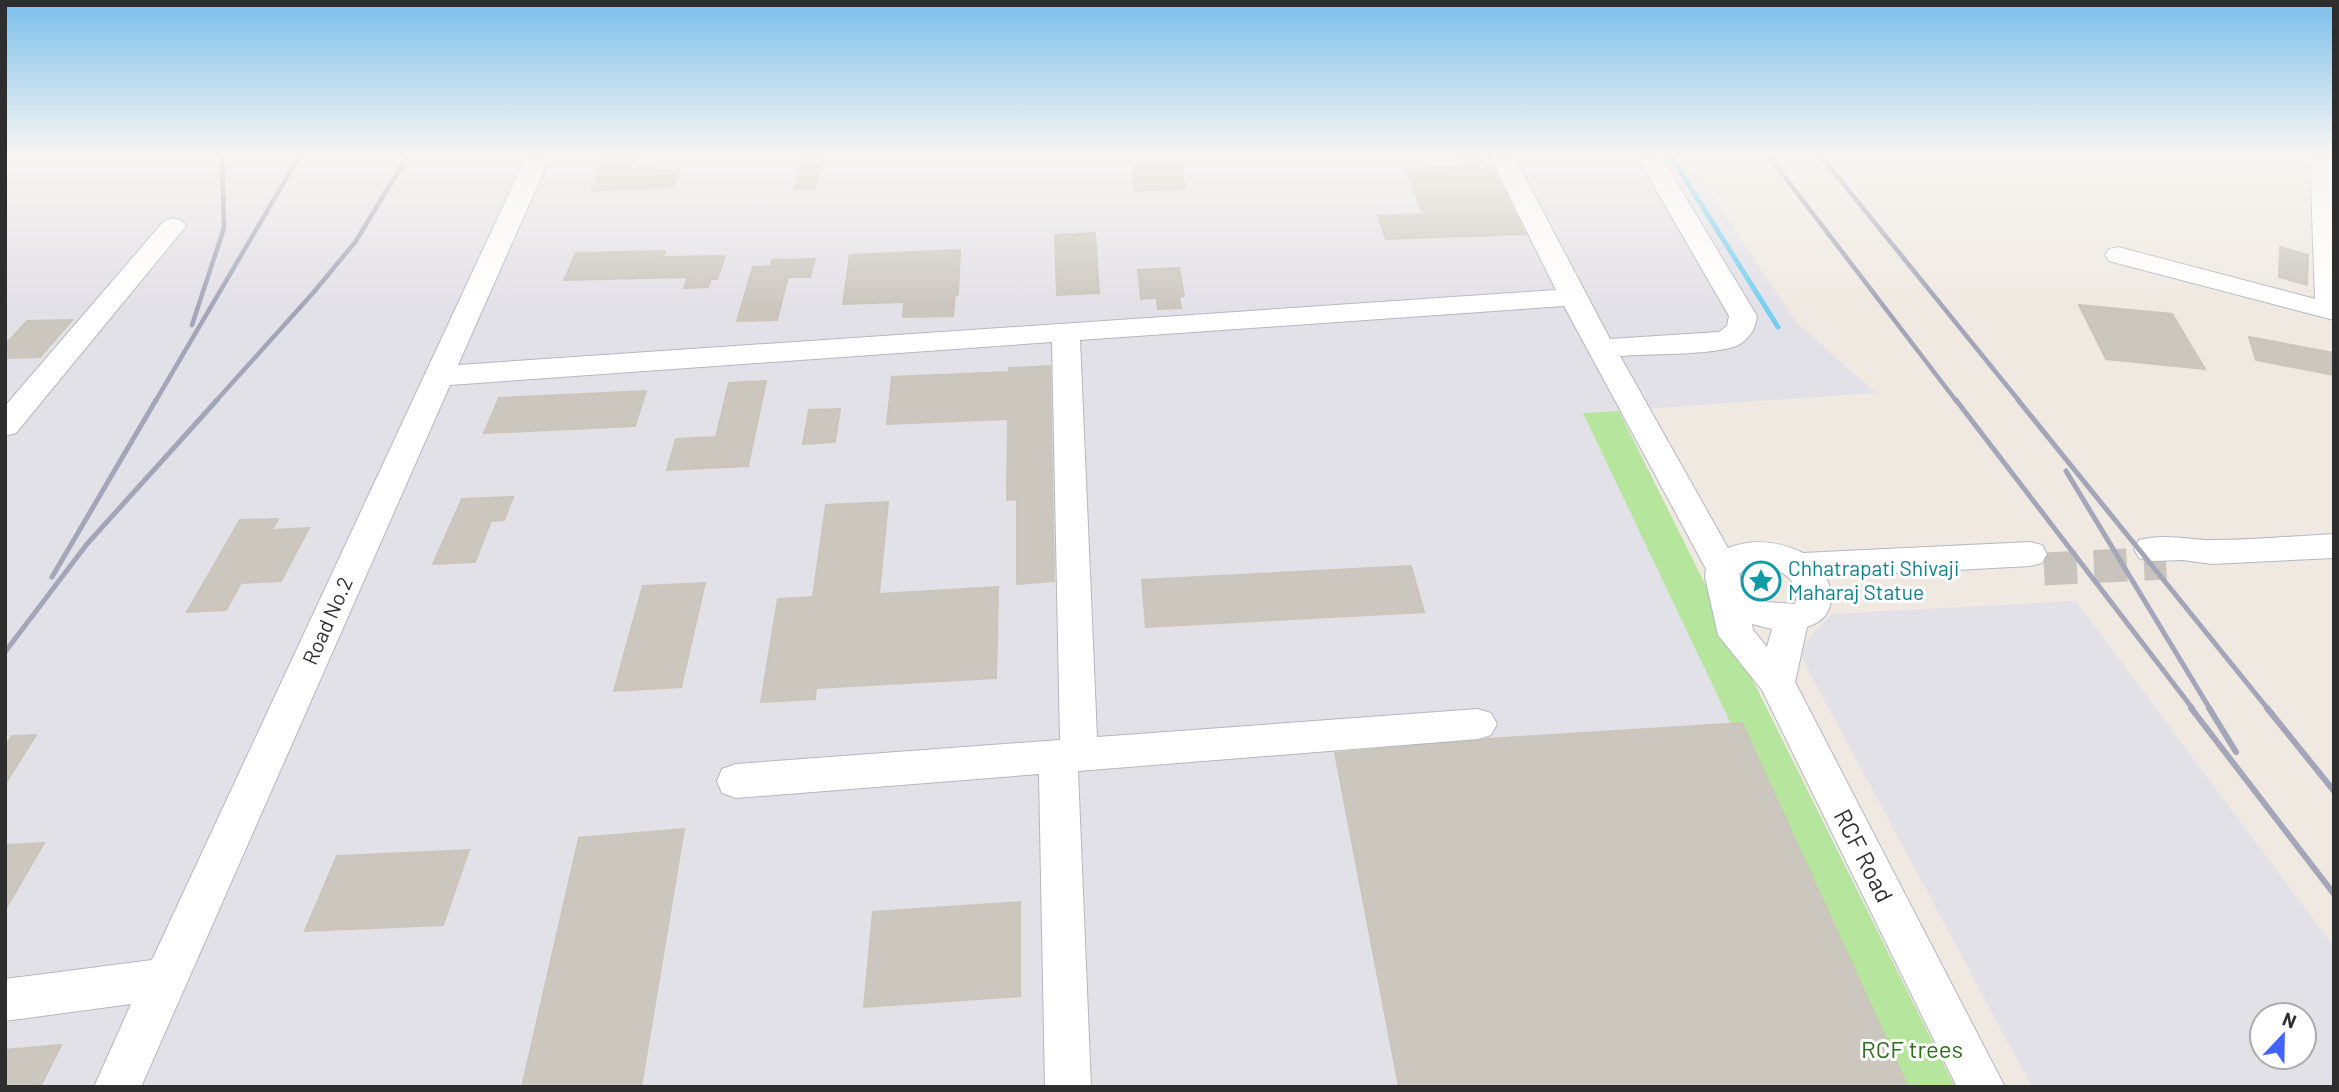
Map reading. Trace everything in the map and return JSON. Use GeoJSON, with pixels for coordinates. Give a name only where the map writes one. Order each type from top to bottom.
{"type":"FeatureCollection","features":[{"type":"Feature","properties":{"kind":"street","name":"Road No.2"},"geometry":{"type":"LineString","coordinates":[[117,1087],[516,206]]}},
{"type":"Feature","properties":{"kind":"street","name":"RCF Road"},"geometry":{"type":"LineString","coordinates":[[1527,206],[1573,297],[1694,516],[1727,585],[1736,635],[1777,682],[1982,1087]]}},
{"type":"Feature","properties":{"kind":"street"},"geometry":{"type":"LineString","coordinates":[[1602,348],[1726,341],[1743,325],[1743,316],[1678,206]]}},
{"type":"Feature","properties":{"kind":"street"},"geometry":{"type":"LineString","coordinates":[[2118,255],[2331,311],[2325,206]]}},
{"type":"Feature","properties":{"kind":"street"},"geometry":{"type":"LineString","coordinates":[[5,426],[173,226]]}},
{"type":"Feature","properties":{"kind":"street"},"geometry":{"type":"LineString","coordinates":[[439,376],[1573,297]]}},
{"type":"Feature","properties":{"kind":"street"},"geometry":{"type":"LineString","coordinates":[[1066,332],[1068,1087]]}},
{"type":"Feature","properties":{"kind":"street"},"geometry":{"type":"LineString","coordinates":[[1694,516],[1758,552],[1784,559],[1804,574],[1815,593],[1810,609],[1792,618],[1765,617],[1727,585],[1736,556],[1758,552]]}},
{"type":"Feature","properties":{"kind":"street"},"geometry":{"type":"LineString","coordinates":[[2158,556],[2196,560],[2212,552],[2334,546]]}},
{"type":"Feature","properties":{"kind":"street"},"geometry":{"type":"LineString","coordinates":[[1804,574],[2037,562]]}},
{"type":"Feature","properties":{"kind":"street"},"geometry":{"type":"LineString","coordinates":[[1777,682],[1792,618]]}},
{"type":"Feature","properties":{"kind":"street"},"geometry":{"type":"LineString","coordinates":[[736,781],[1478,723]]}},
{"type":"Feature","properties":{"kind":"street"},"geometry":{"type":"LineString","coordinates":[[5,1000],[165,979]]}},
{"type":"Feature","properties":{"kind":"shaded area"},"geometry":{"type":"Polygon","coordinates":[[[5,206],[1719,206],[1796,322],[1876,393],[1584,413],[1907,1087],[5,1087],[5,206]]]}},
{"type":"Feature","properties":{"kind":"shaded area"},"geometry":{"type":"Polygon","coordinates":[[[2076,601],[2334,947],[2334,1087],[2032,1087],[1798,651],[1831,614],[2076,601]]]}},
{"type":"Feature","properties":{"kind":"green space","name":"RCF trees"},"geometry":{"type":"Polygon","coordinates":[[[1619,411],[1955,1087],[1904,1087],[1583,413],[1619,411]]]}},
{"type":"Feature","properties":{"kind":"building"},"geometry":{"type":"Polygon","coordinates":[[[1420,206],[1511,206],[1525,234],[1386,239],[1378,216],[1423,214],[1420,206]]]}},
{"type":"Feature","properties":{"kind":"building"},"geometry":{"type":"Polygon","coordinates":[[[1095,233],[1099,293],[1057,295],[1055,235],[1095,233]]]}},
{"type":"Feature","properties":{"kind":"building"},"geometry":{"type":"Polygon","coordinates":[[[2280,247],[2308,255],[2307,285],[2279,277],[2280,247]]]}},
{"type":"Feature","properties":{"kind":"building"},"geometry":{"type":"Polygon","coordinates":[[[960,250],[958,295],[955,295],[953,316],[903,317],[904,302],[843,304],[850,255],[960,250]]]}},
{"type":"Feature","properties":{"kind":"building"},"geometry":{"type":"Polygon","coordinates":[[[665,251],[663,257],[725,256],[717,279],[711,279],[708,287],[684,288],[688,277],[564,280],[576,253],[665,251]]]}},
{"type":"Feature","properties":{"kind":"building"},"geometry":{"type":"Polygon","coordinates":[[[815,259],[810,277],[788,277],[777,320],[737,321],[753,267],[771,266],[772,260],[815,259]]]}},
{"type":"Feature","properties":{"kind":"building"},"geometry":{"type":"Polygon","coordinates":[[[1179,268],[1184,296],[1179,297],[1181,308],[1158,309],[1157,298],[1141,299],[1138,270],[1179,268]]]}},
{"type":"Feature","properties":{"kind":"building"},"geometry":{"type":"Polygon","coordinates":[[[2079,305],[2172,314],[2205,369],[2106,359],[2079,305]]]}},
{"type":"Feature","properties":{"kind":"building"},"geometry":{"type":"Polygon","coordinates":[[[72,320],[40,357],[5,358],[5,345],[27,321],[72,320]]]}},
{"type":"Feature","properties":{"kind":"building"},"geometry":{"type":"Polygon","coordinates":[[[2249,337],[2334,353],[2334,375],[2256,360],[2249,337]]]}},
{"type":"Feature","properties":{"kind":"building"},"geometry":{"type":"Polygon","coordinates":[[[1050,366],[1054,581],[1017,584],[1017,499],[1007,500],[1008,419],[887,424],[892,377],[1009,372],[1009,368],[1050,366]]]}},
{"type":"Feature","properties":{"kind":"building"},"geometry":{"type":"Polygon","coordinates":[[[766,381],[748,466],[667,470],[676,439],[716,437],[729,383],[766,381]]]}},
{"type":"Feature","properties":{"kind":"building"},"geometry":{"type":"Polygon","coordinates":[[[646,391],[635,426],[484,433],[499,398],[646,391]]]}},
{"type":"Feature","properties":{"kind":"building"},"geometry":{"type":"Polygon","coordinates":[[[840,409],[835,442],[803,444],[809,410],[840,409]]]}},
{"type":"Feature","properties":{"kind":"building"},"geometry":{"type":"Polygon","coordinates":[[[513,497],[504,520],[491,521],[475,562],[433,564],[462,499],[513,497]]]}},
{"type":"Feature","properties":{"kind":"building"},"geometry":{"type":"Polygon","coordinates":[[[888,502],[879,594],[998,587],[996,678],[816,688],[815,699],[761,702],[778,599],[813,597],[826,505],[888,502]]]}},
{"type":"Feature","properties":{"kind":"building"},"geometry":{"type":"Polygon","coordinates":[[[278,519],[272,530],[309,528],[281,581],[241,583],[226,610],[187,612],[240,520],[278,519]]]}},
{"type":"Feature","properties":{"kind":"building"},"geometry":{"type":"Polygon","coordinates":[[[1411,566],[1424,612],[1146,627],[1142,580],[1411,566]]]}},
{"type":"Feature","properties":{"kind":"building"},"geometry":{"type":"Polygon","coordinates":[[[705,583],[681,687],[614,691],[643,586],[705,583]]]}},
{"type":"Feature","properties":{"kind":"building"},"geometry":{"type":"Polygon","coordinates":[[[1742,723],[1908,1087],[1399,1087],[1335,753],[1488,739],[1742,723]]]}},
{"type":"Feature","properties":{"kind":"building"},"geometry":{"type":"Polygon","coordinates":[[[36,735],[5,784],[5,747],[12,736],[36,735]]]}},
{"type":"Feature","properties":{"kind":"building"},"geometry":{"type":"Polygon","coordinates":[[[684,829],[641,1087],[522,1087],[579,838],[684,829]]]}},
{"type":"Feature","properties":{"kind":"building"},"geometry":{"type":"Polygon","coordinates":[[[44,843],[5,910],[5,845],[44,843]]]}},
{"type":"Feature","properties":{"kind":"building"},"geometry":{"type":"Polygon","coordinates":[[[469,850],[443,925],[305,931],[337,856],[469,850]]]}},
{"type":"Feature","properties":{"kind":"building"},"geometry":{"type":"Polygon","coordinates":[[[1020,902],[1020,996],[864,1007],[873,912],[1020,902]]]}},
{"type":"Feature","properties":{"kind":"building"},"geometry":{"type":"Polygon","coordinates":[[[61,1045],[40,1087],[5,1087],[5,1050],[61,1045]]]}},
{"type":"Feature","properties":{"kind":"waterway"},"geometry":{"type":"LineString","coordinates":[[1702,206],[1778,327]]}},
{"type":"Feature","properties":{"kind":"tunnel"},"geometry":{"type":"LineString","coordinates":[[2044,569],[2166,563]]}},
{"type":"Feature","properties":{"kind":"railway"},"geometry":{"type":"LineString","coordinates":[[192,325],[224,228],[223,206]]}},
{"type":"Feature","properties":{"kind":"railway"},"geometry":{"type":"LineString","coordinates":[[155,402],[270,206]]}},
{"type":"Feature","properties":{"kind":"railway"},"geometry":{"type":"LineString","coordinates":[[215,402],[313,293],[356,241],[377,206]]}},
{"type":"Feature","properties":{"kind":"railway"},"geometry":{"type":"LineString","coordinates":[[1807,206],[1957,402]]}},
{"type":"Feature","properties":{"kind":"railway"},"geometry":{"type":"LineString","coordinates":[[1861,206],[2020,402]]}},
{"type":"Feature","properties":{"kind":"railway"},"geometry":{"type":"LineString","coordinates":[[52,577],[156,400]]}},
{"type":"Feature","properties":{"kind":"railway"},"geometry":{"type":"LineString","coordinates":[[5,652],[87,544],[217,400]]}},
{"type":"Feature","properties":{"kind":"railway"},"geometry":{"type":"LineString","coordinates":[[1956,400],[2193,709]]}},
{"type":"Feature","properties":{"kind":"railway"},"geometry":{"type":"LineString","coordinates":[[2018,400],[2268,709]]}},
{"type":"Feature","properties":{"kind":"railway"},"geometry":{"type":"LineString","coordinates":[[2066,471],[2210,709]]}},
{"type":"Feature","properties":{"kind":"railway"},"geometry":{"type":"LineString","coordinates":[[2191,708],[2334,894]]}},
{"type":"Feature","properties":{"kind":"railway"},"geometry":{"type":"LineString","coordinates":[[2209,708],[2236,752]]}},
{"type":"Feature","properties":{"kind":"railway"},"geometry":{"type":"LineString","coordinates":[[2267,708],[2334,791]]}},
{"type":"Feature","properties":{"kind":"place","name":"Chhatrapati Shivaji Maharaj Statue"},"geometry":{"type":"Point","coordinates":[1761,581]}}]}
